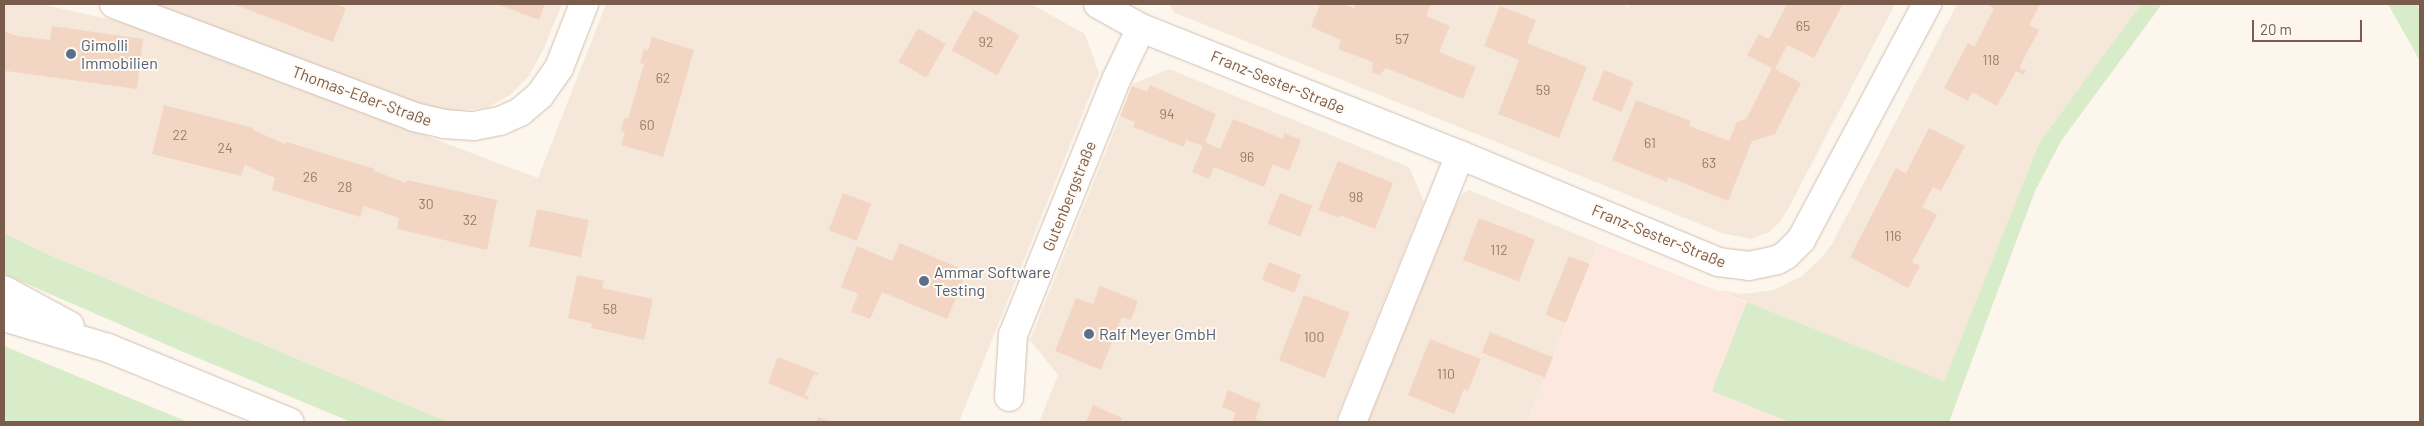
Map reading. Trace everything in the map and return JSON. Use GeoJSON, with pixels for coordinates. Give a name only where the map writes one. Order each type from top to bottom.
{"type":"FeatureCollection","features":[{"type":"Feature","properties":{"kind":"street","name":"Thomas-Eßer-Straße"},"geometry":{"type":"LineString","coordinates":[[114,4],[414,117],[444,124],[474,126],[500,121],[514,115],[540,95],[559,68],[584,4]]}},
{"type":"Feature","properties":{"kind":"street","name":"Franz-Sester-Straße"},"geometry":{"type":"LineString","coordinates":[[1110,7],[1141,28],[1460,155],[1718,262],[1749,266],[1770,263],[1790,251],[1810,226],[1928,4]]}},
{"type":"Feature","properties":{"kind":"street","name":"Gutenbergstraße"},"geometry":{"type":"LineString","coordinates":[[1010,397],[1013,335],[1117,78],[1141,28]]}},
{"type":"Feature","properties":{"kind":"street"},"geometry":{"type":"LineString","coordinates":[[1352,422],[1460,155]]}},
{"type":"Feature","properties":{"kind":"street"},"geometry":{"type":"LineString","coordinates":[[4,290],[108,348]]}},
{"type":"Feature","properties":{"kind":"street"},"geometry":{"type":"LineString","coordinates":[[4,317],[108,348],[289,422]]}},
{"type":"Feature","properties":{"kind":"shaded area"},"geometry":{"type":"Polygon","coordinates":[[[4,4],[41,4],[130,24],[538,178],[606,4],[1031,4],[1085,34],[1099,73],[959,422],[448,422],[45,253],[4,233],[4,4]]]}},
{"type":"Feature","properties":{"kind":"shaded area"},"geometry":{"type":"Polygon","coordinates":[[[141,4],[562,4],[544,48],[529,76],[510,95],[486,108],[432,112],[141,4]]]}},
{"type":"Feature","properties":{"kind":"shaded area"},"geometry":{"type":"Polygon","coordinates":[[[1170,4],[1621,4],[1628,7],[1630,4],[1895,4],[1787,211],[1779,223],[1769,232],[1751,239],[1722,233],[1173,12],[1170,4]]]}},
{"type":"Feature","properties":{"kind":"shaded area"},"geometry":{"type":"Polygon","coordinates":[[[1957,4],[2141,4],[2039,143],[1944,382],[1717,290],[1743,294],[1774,290],[1802,276],[1822,257],[1832,244],[1957,4]]]}},
{"type":"Feature","properties":{"kind":"shaded area"},"geometry":{"type":"Polygon","coordinates":[[[1169,69],[1409,167],[1424,202],[1335,422],[1039,422],[1058,375],[1030,340],[1133,84],[1169,69]]]}},
{"type":"Feature","properties":{"kind":"shaded area"},"geometry":{"type":"Polygon","coordinates":[[[1469,190],[1598,243],[1527,422],[1367,422],[1452,213],[1462,194],[1469,190]]]}},
{"type":"Feature","properties":{"kind":"shaded area"},"geometry":{"type":"Polygon","coordinates":[[[1598,243],[1944,382],[1928,422],[1527,422],[1598,243]]]}},
{"type":"Feature","properties":{"kind":"green space"},"geometry":{"type":"Polygon","coordinates":[[[2141,4],[2162,4],[2061,141],[2035,191],[1949,422],[1790,422],[1712,391],[1747,302],[1944,381],[2039,143],[2141,4]]]}},
{"type":"Feature","properties":{"kind":"green space"},"geometry":{"type":"Polygon","coordinates":[[[2388,4],[2420,4],[2420,61],[2388,4]]]}},
{"type":"Feature","properties":{"kind":"green space"},"geometry":{"type":"Polygon","coordinates":[[[4,233],[45,253],[448,422],[351,422],[181,351],[4,274],[4,233]]]}},
{"type":"Feature","properties":{"kind":"green space"},"geometry":{"type":"Polygon","coordinates":[[[4,346],[188,422],[4,422],[4,346]]]}},
{"type":"Feature","properties":{"kind":"building"},"geometry":{"type":"Polygon","coordinates":[[[233,4],[335,4],[346,8],[333,42],[233,4]]]}},
{"type":"Feature","properties":{"kind":"building"},"geometry":{"type":"Polygon","coordinates":[[[497,4],[545,4],[539,20],[497,4]]]}},
{"type":"Feature","properties":{"kind":"building"},"geometry":{"type":"Polygon","coordinates":[[[1320,4],[1343,4],[1354,8],[1356,4],[1431,4],[1426,16],[1450,26],[1439,52],[1476,67],[1463,99],[1386,68],[1379,75],[1372,72],[1373,62],[1338,49],[1341,40],[1311,27],[1320,4]]]}},
{"type":"Feature","properties":{"kind":"building"},"geometry":{"type":"Polygon","coordinates":[[[1787,4],[1843,4],[1814,58],[1787,45],[1775,69],[1801,83],[1775,134],[1752,141],[1728,201],[1668,177],[1667,182],[1612,160],[1636,100],[1691,121],[1689,126],[1729,141],[1737,122],[1746,119],[1772,68],[1747,55],[1759,34],[1769,39],[1787,4]]]}},
{"type":"Feature","properties":{"kind":"building"},"geometry":{"type":"Polygon","coordinates":[[[1988,4],[2040,4],[2029,25],[2039,30],[2019,68],[2026,71],[2023,75],[2016,71],[1997,106],[1972,92],[1968,101],[1944,88],[1968,43],[1974,47],[1994,9],[1988,4]]]}},
{"type":"Feature","properties":{"kind":"building"},"geometry":{"type":"Polygon","coordinates":[[[1500,6],[1536,20],[1527,43],[1587,67],[1559,138],[1498,114],[1519,60],[1484,46],[1500,6]]]}},
{"type":"Feature","properties":{"kind":"building"},"geometry":{"type":"Polygon","coordinates":[[[974,10],[1019,35],[997,75],[952,50],[974,10]]]}},
{"type":"Feature","properties":{"kind":"building"},"geometry":{"type":"Polygon","coordinates":[[[52,26],[143,39],[137,89],[6,71],[4,76],[4,31],[17,36],[50,40],[52,26]]]}},
{"type":"Feature","properties":{"kind":"building"},"geometry":{"type":"Polygon","coordinates":[[[918,28],[946,44],[926,78],[898,62],[918,28]]]}},
{"type":"Feature","properties":{"kind":"building"},"geometry":{"type":"Polygon","coordinates":[[[652,37],[694,50],[663,157],[621,145],[625,132],[621,131],[624,118],[628,119],[644,64],[640,63],[644,49],[648,51],[652,37]]]}},
{"type":"Feature","properties":{"kind":"building"},"geometry":{"type":"Polygon","coordinates":[[[1604,70],[1634,82],[1622,112],[1592,100],[1604,70]]]}},
{"type":"Feature","properties":{"kind":"building"},"geometry":{"type":"Polygon","coordinates":[[[1150,85],[1216,114],[1205,142],[1220,149],[1233,119],[1283,139],[1284,133],[1301,140],[1289,171],[1273,164],[1264,187],[1214,167],[1209,179],[1192,172],[1203,146],[1186,140],[1184,147],[1133,127],[1135,122],[1120,116],[1132,86],[1147,92],[1150,85]]]}},
{"type":"Feature","properties":{"kind":"building"},"geometry":{"type":"Polygon","coordinates":[[[164,105],[254,128],[253,130],[285,144],[287,142],[375,169],[374,171],[406,183],[407,180],[497,200],[487,250],[397,229],[399,218],[364,206],[360,217],[272,190],[275,178],[245,165],[241,176],[152,154],[164,105]]]}},
{"type":"Feature","properties":{"kind":"building"},"geometry":{"type":"Polygon","coordinates":[[[1929,128],[1965,146],[1941,191],[1933,187],[1922,207],[1937,215],[1912,262],[1920,266],[1908,288],[1850,257],[1896,168],[1906,173],[1929,128]]]}},
{"type":"Feature","properties":{"kind":"building"},"geometry":{"type":"Polygon","coordinates":[[[1338,161],[1393,183],[1375,229],[1340,215],[1339,218],[1318,210],[1338,161]]]}},
{"type":"Feature","properties":{"kind":"building"},"geometry":{"type":"Polygon","coordinates":[[[843,193],[871,204],[857,241],[829,230],[843,193]]]}},
{"type":"Feature","properties":{"kind":"building"},"geometry":{"type":"Polygon","coordinates":[[[1280,193],[1312,206],[1300,237],[1268,224],[1280,193]]]}},
{"type":"Feature","properties":{"kind":"building"},"geometry":{"type":"Polygon","coordinates":[[[537,209],[589,220],[581,257],[529,246],[537,209]]]}},
{"type":"Feature","properties":{"kind":"building"},"geometry":{"type":"Polygon","coordinates":[[[1479,218],[1535,240],[1519,282],[1463,260],[1479,218]]]}},
{"type":"Feature","properties":{"kind":"building"},"geometry":{"type":"Polygon","coordinates":[[[900,243],[967,271],[947,319],[882,292],[870,319],[851,312],[858,294],[841,287],[857,246],[892,261],[900,243]]]}},
{"type":"Feature","properties":{"kind":"building"},"geometry":{"type":"Polygon","coordinates":[[[1569,256],[1589,264],[1566,323],[1545,314],[1569,256]]]}},
{"type":"Feature","properties":{"kind":"building"},"geometry":{"type":"Polygon","coordinates":[[[1269,262],[1301,275],[1294,293],[1262,280],[1269,262]]]}},
{"type":"Feature","properties":{"kind":"building"},"geometry":{"type":"Polygon","coordinates":[[[577,275],[604,281],[602,288],[653,299],[644,340],[591,328],[592,324],[568,318],[577,275]]]}},
{"type":"Feature","properties":{"kind":"building"},"geometry":{"type":"Polygon","coordinates":[[[1100,286],[1138,301],[1131,320],[1122,317],[1101,370],[1055,351],[1076,298],[1093,304],[1100,286]]]}},
{"type":"Feature","properties":{"kind":"building"},"geometry":{"type":"Polygon","coordinates":[[[1304,295],[1350,313],[1325,378],[1279,360],[1304,295]]]}},
{"type":"Feature","properties":{"kind":"building"},"geometry":{"type":"Polygon","coordinates":[[[1490,332],[1553,357],[1545,378],[1482,352],[1490,332]]]}},
{"type":"Feature","properties":{"kind":"building"},"geometry":{"type":"Polygon","coordinates":[[[1430,339],[1481,359],[1468,391],[1464,389],[1454,414],[1408,395],[1430,339]]]}},
{"type":"Feature","properties":{"kind":"building"},"geometry":{"type":"Polygon","coordinates":[[[778,357],[818,373],[818,375],[814,374],[805,395],[809,397],[808,400],[768,383],[778,357]]]}},
{"type":"Feature","properties":{"kind":"building"},"geometry":{"type":"Polygon","coordinates":[[[1228,390],[1261,404],[1255,419],[1264,422],[1232,422],[1236,413],[1222,407],[1228,390]]]}},
{"type":"Feature","properties":{"kind":"building"},"geometry":{"type":"Polygon","coordinates":[[[1093,405],[1122,418],[1121,422],[1086,422],[1093,405]]]}},
{"type":"Feature","properties":{"kind":"building"},"geometry":{"type":"Polygon","coordinates":[[[818,417],[832,422],[816,422],[818,417]]]}},
{"type":"Feature","properties":{"kind":"place","name":"Gimolli Immobilien"},"geometry":{"type":"Point","coordinates":[71,54]}},
{"type":"Feature","properties":{"kind":"place","name":"Ammar Software Testing"},"geometry":{"type":"Point","coordinates":[924,281]}},
{"type":"Feature","properties":{"kind":"place","name":"Ralf Meyer GmbH"},"geometry":{"type":"Point","coordinates":[1089,334]}}]}
